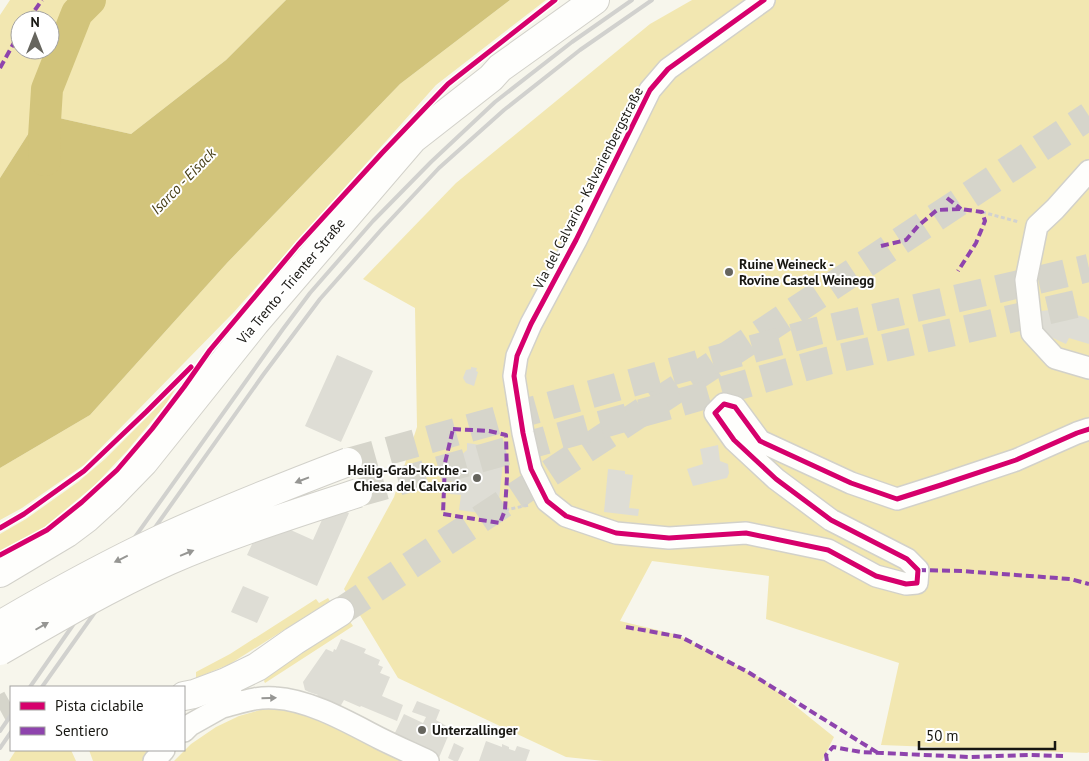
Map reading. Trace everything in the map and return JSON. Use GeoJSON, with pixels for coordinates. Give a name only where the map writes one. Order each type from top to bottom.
{"type":"FeatureCollection","features":[{"type":"Feature","properties":{"kind":"main road","name":"Via Trento - Trienter Straße"},"geometry":{"type":"LineString","coordinates":[[0,574],[67,533],[87,518],[144,462],[255,324],[413,139],[491,78],[500,68],[595,0]]}},
{"type":"Feature","properties":{"kind":"main road"},"geometry":{"type":"LineString","coordinates":[[0,625],[60,590],[161,539],[269,492],[348,462]]}},
{"type":"Feature","properties":{"kind":"main road"},"geometry":{"type":"LineString","coordinates":[[0,651],[60,616],[169,561],[222,539],[358,493]]}},
{"type":"Feature","properties":{"kind":"main road"},"geometry":{"type":"LineString","coordinates":[[185,696],[226,682],[256,667],[294,640],[340,612]]}},
{"type":"Feature","properties":{"kind":"street","name":"Via del Calvario - Kalvarienbergstraße"},"geometry":{"type":"LineString","coordinates":[[764,0],[668,69],[650,90],[576,240],[531,324],[517,356],[514,376],[523,433],[531,469],[547,501],[566,516],[616,533],[669,538],[746,533],[828,550],[876,576],[906,584],[917,583],[918,570],[907,559],[831,520],[776,479],[734,440],[715,413],[724,404],[735,407],[760,441],[851,483],[897,498],[941,486],[1016,460],[1089,429]]}},
{"type":"Feature","properties":{"kind":"street"},"geometry":{"type":"LineString","coordinates":[[1089,171],[1037,226],[1026,280],[1032,333],[1055,358],[1089,368]]}},
{"type":"Feature","properties":{"kind":"street"},"geometry":{"type":"LineString","coordinates":[[185,730],[190,725],[222,707],[242,690],[256,667]]}},
{"type":"Feature","properties":{"kind":"street"},"geometry":{"type":"LineString","coordinates":[[222,707],[249,700],[274,698],[298,701],[349,721],[379,738],[428,761]]}},
{"type":"Feature","properties":{"kind":"street"},"geometry":{"type":"LineString","coordinates":[[154,761],[163,751]]}},
{"type":"Feature","properties":{"kind":"path"},"geometry":{"type":"LineString","coordinates":[[982,212],[1037,226]]}},
{"type":"Feature","properties":{"kind":"shaded area"},"geometry":{"type":"Polygon","coordinates":[[[10,0],[286,0],[226,60],[131,134],[41,114],[0,178],[0,15],[10,0]]]}},
{"type":"Feature","properties":{"kind":"shaded area"},"geometry":{"type":"Polygon","coordinates":[[[510,0],[546,0],[436,85],[234,312],[84,465],[22,508],[0,520],[0,468],[90,415],[227,263],[400,84],[510,0]]]}},
{"type":"Feature","properties":{"kind":"shaded area"},"geometry":{"type":"Polygon","coordinates":[[[692,0],[1089,0],[1089,752],[881,745],[899,663],[766,619],[769,576],[652,561],[620,621],[678,635],[762,679],[834,737],[822,761],[604,761],[566,757],[398,678],[344,589],[394,497],[417,427],[415,308],[363,279],[456,183],[650,24],[692,0]]]}},
{"type":"Feature","properties":{"kind":"shaded area"},"geometry":{"type":"Polygon","coordinates":[[[176,388],[166,404],[127,451],[95,485],[42,529],[0,551],[0,534],[26,519],[78,482],[105,459],[176,388]]]}},
{"type":"Feature","properties":{"kind":"shaded area"},"geometry":{"type":"Polygon","coordinates":[[[328,598],[330,601],[230,664],[196,678],[196,672],[230,654],[316,599],[319,603],[328,598]]]}},
{"type":"Feature","properties":{"kind":"shaded area"},"geometry":{"type":"Polygon","coordinates":[[[347,617],[353,626],[265,683],[266,677],[347,617]]]}},
{"type":"Feature","properties":{"kind":"shaded area"},"geometry":{"type":"Polygon","coordinates":[[[282,708],[306,709],[418,761],[174,761],[191,744],[216,727],[239,716],[260,710],[282,708]]]}},
{"type":"Feature","properties":{"kind":"shaded area"},"geometry":{"type":"Polygon","coordinates":[[[15,751],[71,751],[76,761],[9,761],[15,751]]]}},
{"type":"Feature","properties":{"kind":"shaded area"},"geometry":{"type":"Polygon","coordinates":[[[89,751],[157,751],[148,761],[93,761],[89,751]]]}},
{"type":"Feature","properties":{"kind":"water","name":"Isarco - Eisack"},"geometry":{"type":"Polygon","coordinates":[[[286,0],[510,0],[400,84],[227,263],[90,415],[0,468],[0,178],[41,114],[131,134],[226,60],[286,0]]]}},
{"type":"Feature","properties":{"kind":"building"},"geometry":{"type":"Polygon","coordinates":[[[1050,310],[1050,313],[1063,312],[1085,317],[1089,320],[1089,344],[1069,338],[1066,344],[1042,333],[1041,311],[1050,310]]]}},
{"type":"Feature","properties":{"kind":"building"},"geometry":{"type":"Polygon","coordinates":[[[337,355],[373,371],[341,442],[305,426],[337,355]]]}},
{"type":"Feature","properties":{"kind":"building"},"geometry":{"type":"Polygon","coordinates":[[[471,367],[477,368],[476,371],[478,372],[474,386],[466,383],[463,378],[466,370],[471,369],[471,367]]]}},
{"type":"Feature","properties":{"kind":"building","name":"Heilig-Grab-Kirche - Chiesa del Calvario"},"geometry":{"type":"Polygon","coordinates":[[[467,443],[495,447],[494,454],[499,461],[503,462],[499,500],[489,499],[487,514],[459,510],[461,495],[450,494],[455,456],[460,456],[467,450],[467,443]]]}},
{"type":"Feature","properties":{"kind":"building"},"geometry":{"type":"Polygon","coordinates":[[[718,445],[720,461],[728,464],[729,473],[727,478],[693,486],[687,469],[703,464],[700,449],[718,445]]]}},
{"type":"Feature","properties":{"kind":"building"},"geometry":{"type":"Polygon","coordinates":[[[608,469],[625,471],[625,474],[633,475],[629,508],[639,509],[638,516],[604,512],[608,469]]]}},
{"type":"Feature","properties":{"kind":"building"},"geometry":{"type":"Polygon","coordinates":[[[329,504],[349,513],[317,586],[247,555],[264,518],[313,540],[329,504]]]}},
{"type":"Feature","properties":{"kind":"building"},"geometry":{"type":"Polygon","coordinates":[[[243,586],[269,597],[257,623],[231,612],[243,586]]]}},
{"type":"Feature","properties":{"kind":"building"},"geometry":{"type":"Polygon","coordinates":[[[341,639],[366,649],[364,653],[380,660],[378,665],[383,667],[380,673],[390,677],[382,696],[403,705],[397,721],[344,700],[340,707],[305,690],[303,682],[326,649],[333,652],[334,649],[336,650],[341,639]]]}},
{"type":"Feature","properties":{"kind":"building","name":"Unterzallinger"},"geometry":{"type":"Polygon","coordinates":[[[417,701],[440,710],[436,720],[448,727],[446,733],[449,734],[438,760],[392,739],[404,714],[423,723],[426,717],[412,712],[417,701]]]}},
{"type":"Feature","properties":{"kind":"building"},"geometry":{"type":"Polygon","coordinates":[[[486,741],[502,747],[502,744],[515,751],[517,746],[530,750],[526,761],[479,761],[486,741]]]}},
{"type":"Feature","properties":{"kind":"building"},"geometry":{"type":"Polygon","coordinates":[[[454,743],[464,748],[458,761],[448,758],[454,743]]]}},
{"type":"Feature","properties":{"kind":"waterway"},"geometry":{"type":"LineString","coordinates":[[45,160],[44,137],[47,89],[77,13],[90,0]]}},
{"type":"Feature","properties":{"kind":"tunnel"},"geometry":{"type":"LineString","coordinates":[[340,612],[1089,116]]}},
{"type":"Feature","properties":{"kind":"tunnel"},"geometry":{"type":"LineString","coordinates":[[348,462],[817,331],[1089,268]]}},
{"type":"Feature","properties":{"kind":"tunnel"},"geometry":{"type":"LineString","coordinates":[[358,493],[827,361],[1089,301]]}},
{"type":"Feature","properties":{"kind":"tunnel"},"geometry":{"type":"LineString","coordinates":[[0,710],[10,705]]}},
{"type":"Feature","properties":{"kind":"railway"},"geometry":{"type":"LineString","coordinates":[[31,686],[283,329],[310,293],[373,221],[431,162],[495,102],[572,42],[632,0]]}},
{"type":"Feature","properties":{"kind":"railway"},"geometry":{"type":"LineString","coordinates":[[43,686],[263,375],[320,299],[381,230],[439,168],[504,110],[580,50],[652,0]]}},
{"type":"Feature","properties":{"kind":"railway"},"geometry":{"type":"LineString","coordinates":[[0,731],[10,716]]}},
{"type":"Feature","properties":{"kind":"railway"},"geometry":{"type":"LineString","coordinates":[[0,748],[10,733]]}},
{"type":"Feature","properties":{"kind":"marked path"},"geometry":{"type":"LineString","coordinates":[[35,10],[42,0]]}},
{"type":"Feature","properties":{"kind":"marked path"},"geometry":{"type":"LineString","coordinates":[[0,68],[10,50]]}},
{"type":"Feature","properties":{"kind":"marked path"},"geometry":{"type":"LineString","coordinates":[[947,198],[961,209]]}},
{"type":"Feature","properties":{"kind":"marked path"},"geometry":{"type":"LineString","coordinates":[[881,246],[906,240],[918,226],[937,210],[961,209],[982,212],[985,221],[976,243],[958,271]]}},
{"type":"Feature","properties":{"kind":"marked path"},"geometry":{"type":"LineString","coordinates":[[453,429],[489,431],[506,435],[507,477],[505,510],[500,523],[443,514],[445,463],[453,429]]}},
{"type":"Feature","properties":{"kind":"marked path"},"geometry":{"type":"LineString","coordinates":[[918,570],[962,571],[1070,579],[1089,584]]}},
{"type":"Feature","properties":{"kind":"marked path"},"geometry":{"type":"LineString","coordinates":[[626,627],[681,637],[748,672],[878,753]]}},
{"type":"Feature","properties":{"kind":"marked path"},"geometry":{"type":"LineString","coordinates":[[827,761],[826,755],[833,747],[861,752],[968,757],[1063,756]]}},
{"type":"Feature","properties":{"kind":"cycle path"},"geometry":{"type":"LineString","coordinates":[[0,555],[47,530],[82,502],[117,470],[152,429],[210,350],[298,245],[382,153],[448,84],[555,0]]}},
{"type":"Feature","properties":{"kind":"cycle path"},"geometry":{"type":"LineString","coordinates":[[764,0],[668,69],[650,90],[576,240],[531,324],[517,356],[514,376],[523,433],[531,469],[547,501],[566,516],[616,533],[669,538],[746,533],[828,550],[876,576],[906,584],[917,583],[918,570],[907,559],[831,520],[776,479],[734,440],[715,413],[724,404],[735,407],[760,441],[851,483],[897,499],[1016,460],[1089,429]]}},
{"type":"Feature","properties":{"kind":"cycle path"},"geometry":{"type":"LineString","coordinates":[[0,528],[24,514],[84,471],[191,367]]}},
{"type":"Feature","properties":{"kind":"place","name":"Ruine Weineck - Rovine Castel Weinegg"},"geometry":{"type":"Point","coordinates":[729,272]}},
{"type":"Feature","properties":{"kind":"place","name":"Heilig-Grab-Kirche - Chiesa del Calvario"},"geometry":{"type":"Point","coordinates":[477,478]}},
{"type":"Feature","properties":{"kind":"place","name":"Unterzallinger"},"geometry":{"type":"Point","coordinates":[422,730]}}]}
